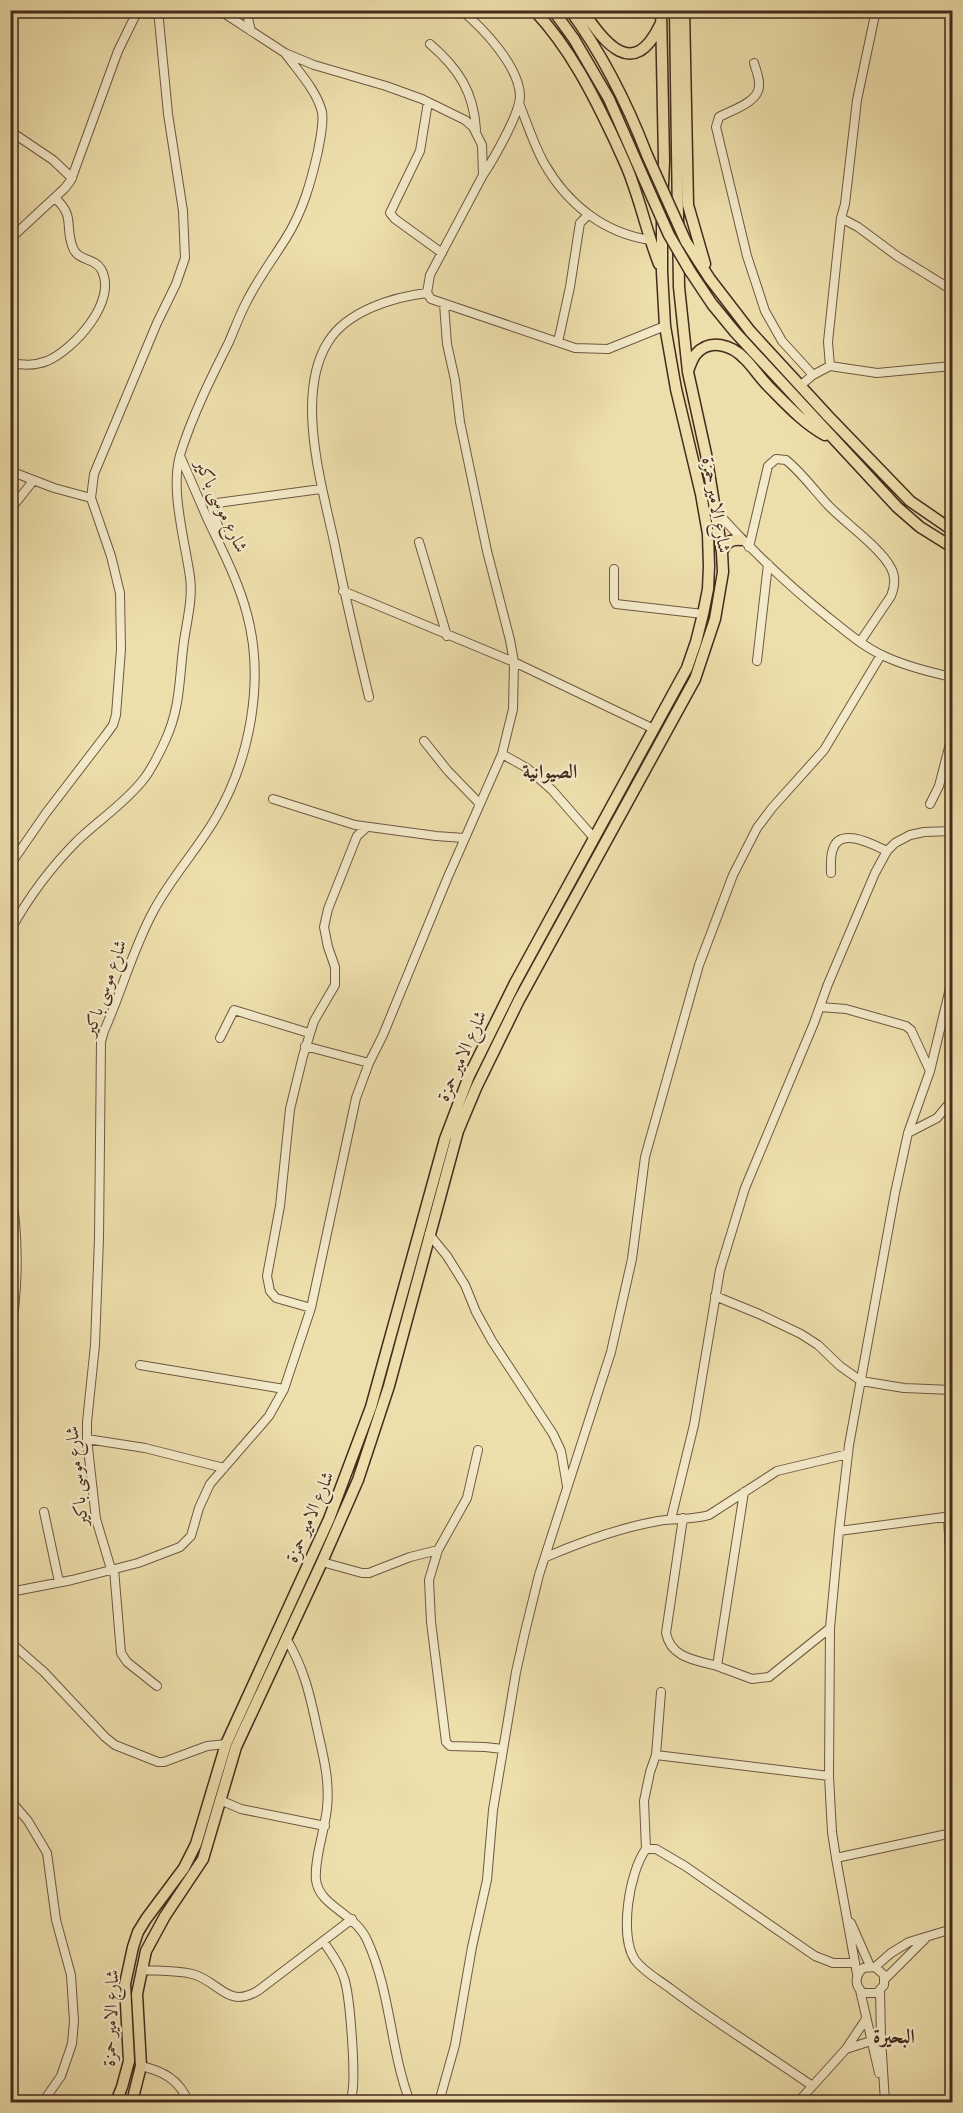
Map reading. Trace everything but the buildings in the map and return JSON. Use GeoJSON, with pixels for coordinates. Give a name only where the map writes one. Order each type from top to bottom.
{"type":"FeatureCollection","features":[{"type":"Feature","properties":{"kind":"main road"},"geometry":{"type":"LineString","coordinates":[[534,10],[573,62],[602,114],[632,178],[662,272]]}},
{"type":"Feature","properties":{"kind":"main road"},"geometry":{"type":"LineString","coordinates":[[553,10],[574,39],[609,99],[669,235],[712,304],[735,332],[897,507],[920,527],[952,547]]}},
{"type":"Feature","properties":{"kind":"main road"},"geometry":{"type":"LineString","coordinates":[[570,10],[613,77],[631,113],[686,242],[710,279],[750,331],[910,501],[952,530]]}},
{"type":"Feature","properties":{"kind":"main road"},"geometry":{"type":"LineString","coordinates":[[582,10],[610,46],[627,53],[646,49],[662,22]]}},
{"type":"Feature","properties":{"kind":"main road","name":"شارع الامير حمزة"},"geometry":{"type":"LineString","coordinates":[[132,2103],[141,2066],[137,1994],[146,1951],[151,1938],[203,1859],[249,1705],[353,1458],[371,1407],[445,1139],[469,1076],[515,983],[687,668],[696,642],[708,589],[708,534],[676,389],[665,326],[662,272],[664,161],[661,10]]}},
{"type":"Feature","properties":{"kind":"main road","name":"شارع الامير حمزة"},"geometry":{"type":"LineString","coordinates":[[116,2103],[129,2061],[125,1984],[133,1947],[146,1919],[192,1854],[226,1744],[286,1638],[358,1480],[389,1386],[458,1131],[489,1060],[519,1000],[695,679],[708,642],[720,595],[723,572],[722,552],[706,454],[688,372],[679,287],[675,10]]}},
{"type":"Feature","properties":{"kind":"main road"},"geometry":{"type":"LineString","coordinates":[[684,10],[688,204],[710,279]]}},
{"type":"Feature","properties":{"kind":"main road"},"geometry":{"type":"LineString","coordinates":[[688,372],[696,354],[703,349],[717,345],[732,349],[744,357],[761,378],[804,421],[834,439]]}},
{"type":"Feature","properties":{"kind":"main road"},"geometry":{"type":"LineString","coordinates":[[692,456],[706,454]]}},
{"type":"Feature","properties":{"kind":"main road"},"geometry":{"type":"LineString","coordinates":[[722,552],[727,543],[736,539],[745,543]]}},
{"type":"Feature","properties":{"kind":"main road"},"geometry":{"type":"LineString","coordinates":[[397,1308],[410,1311]]}},
{"type":"Feature","properties":{"kind":"street"},"geometry":{"type":"LineString","coordinates":[[10,238],[55,198],[72,178],[118,51],[138,10]]}},
{"type":"Feature","properties":{"kind":"street"},"geometry":{"type":"LineString","coordinates":[[10,865],[46,813],[113,725],[116,715],[121,649],[120,593],[111,556],[91,498],[94,474],[157,323],[176,284],[185,258],[183,211],[169,125],[158,10]]}},
{"type":"Feature","properties":{"kind":"street"},"geometry":{"type":"LineString","coordinates":[[219,10],[285,53],[314,65],[386,86],[428,102],[465,120],[476,132],[482,145],[483,175]]}},
{"type":"Feature","properties":{"kind":"street"},"geometry":{"type":"LineString","coordinates":[[246,10],[251,31]]}},
{"type":"Feature","properties":{"kind":"street"},"geometry":{"type":"LineString","coordinates":[[462,10],[484,30],[508,65],[519,89],[519,103],[545,166],[567,194],[587,216],[625,235],[650,240]]}},
{"type":"Feature","properties":{"kind":"street"},"geometry":{"type":"LineString","coordinates":[[830,366],[828,342],[841,218],[845,204],[857,100],[876,10]]}},
{"type":"Feature","properties":{"kind":"street"},"geometry":{"type":"LineString","coordinates":[[430,44],[450,61],[461,78],[468,92],[475,117],[476,132]]}},
{"type":"Feature","properties":{"kind":"street"},"geometry":{"type":"LineString","coordinates":[[10,931],[21,911],[55,865],[77,841],[117,807],[144,779],[172,724],[181,682],[190,599],[190,580],[179,510],[177,471],[180,456],[206,388],[247,301],[287,238],[305,200],[311,183],[322,126],[322,111],[285,53]]}},
{"type":"Feature","properties":{"kind":"street"},"geometry":{"type":"LineString","coordinates":[[754,63],[760,84],[758,92],[753,99],[719,117],[716,127],[747,256],[765,311],[782,341],[813,375]]}},
{"type":"Feature","properties":{"kind":"street"},"geometry":{"type":"LineString","coordinates":[[428,102],[420,151],[390,213],[394,219],[442,253]]}},
{"type":"Feature","properties":{"kind":"street"},"geometry":{"type":"LineString","coordinates":[[519,103],[492,162],[430,275],[427,293],[432,299],[444,304],[576,348],[608,349],[665,326]]}},
{"type":"Feature","properties":{"kind":"street"},"geometry":{"type":"LineString","coordinates":[[10,131],[53,160],[72,178]]}},
{"type":"Feature","properties":{"kind":"street"},"geometry":{"type":"LineString","coordinates":[[10,363],[31,366],[45,362],[61,353],[80,338],[97,312],[103,294],[104,280],[101,269],[94,261],[77,255],[72,248],[66,209],[55,198]]}},
{"type":"Feature","properties":{"kind":"street"},"geometry":{"type":"LineString","coordinates":[[558,342],[580,224],[587,216]]}},
{"type":"Feature","properties":{"kind":"street"},"geometry":{"type":"LineString","coordinates":[[841,218],[952,290]]}},
{"type":"Feature","properties":{"kind":"street"},"geometry":{"type":"LineString","coordinates":[[369,697],[321,489],[314,440],[316,370],[328,341],[349,321],[408,295],[427,293]]}},
{"type":"Feature","properties":{"kind":"street"},"geometry":{"type":"LineString","coordinates":[[10,1592],[114,1569],[159,1556],[180,1547],[191,1536],[199,1508],[210,1484],[269,1416],[284,1389],[311,1308],[356,1098],[464,838],[502,753],[513,709],[514,662],[487,551],[460,422],[455,380],[447,344],[444,304]]}},
{"type":"Feature","properties":{"kind":"street"},"geometry":{"type":"LineString","coordinates":[[801,385],[830,366],[877,373],[952,366]]}},
{"type":"Feature","properties":{"kind":"street","name":"شارع موسى باكير"},"geometry":{"type":"LineString","coordinates":[[157,1686],[132,1667],[121,1653],[114,1569],[111,1569],[96,1519],[87,1439],[96,1320],[101,1068],[104,1031],[136,947],[154,910],[224,802],[249,729],[253,706],[254,659],[248,615],[234,573],[180,456]]}},
{"type":"Feature","properties":{"kind":"street"},"geometry":{"type":"LineString","coordinates":[[745,543],[768,466],[776,459],[786,460],[881,556],[894,574],[894,588],[891,596],[860,642]]}},
{"type":"Feature","properties":{"kind":"street"},"geometry":{"type":"LineString","coordinates":[[10,471],[33,481],[91,498]]}},
{"type":"Feature","properties":{"kind":"street"},"geometry":{"type":"LineString","coordinates":[[10,510],[33,481]]}},
{"type":"Feature","properties":{"kind":"street"},"geometry":{"type":"LineString","coordinates":[[222,547],[221,535],[212,508],[217,503],[321,489]]}},
{"type":"Feature","properties":{"kind":"street"},"geometry":{"type":"LineString","coordinates":[[701,494],[745,543],[805,598],[860,642],[881,655],[912,667],[952,677]]}},
{"type":"Feature","properties":{"kind":"street"},"geometry":{"type":"LineString","coordinates":[[419,542],[447,636]]}},
{"type":"Feature","properties":{"kind":"street"},"geometry":{"type":"LineString","coordinates":[[757,661],[768,564]]}},
{"type":"Feature","properties":{"kind":"street"},"geometry":{"type":"LineString","coordinates":[[614,569],[615,604],[703,614]]}},
{"type":"Feature","properties":{"kind":"street"},"geometry":{"type":"LineString","coordinates":[[343,591],[514,662],[654,729]]}},
{"type":"Feature","properties":{"kind":"street"},"geometry":{"type":"LineString","coordinates":[[439,2103],[457,2034],[472,1947],[487,1880],[493,1810],[525,1632],[539,1575],[611,1352],[632,1259],[645,1157],[699,965],[733,875],[757,828],[829,743],[881,655]]}},
{"type":"Feature","properties":{"kind":"street"},"geometry":{"type":"LineString","coordinates":[[930,804],[939,786],[952,736]]}},
{"type":"Feature","properties":{"kind":"street"},"geometry":{"type":"LineString","coordinates":[[424,741],[448,771],[480,804]]}},
{"type":"Feature","properties":{"kind":"street"},"geometry":{"type":"LineString","coordinates":[[502,753],[527,768],[552,790],[594,838]]}},
{"type":"Feature","properties":{"kind":"street"},"geometry":{"type":"LineString","coordinates":[[273,799],[366,827],[464,838]]}},
{"type":"Feature","properties":{"kind":"street"},"geometry":{"type":"LineString","coordinates":[[311,1308],[276,1298],[270,1291],[267,1280],[280,1206],[290,1109],[309,1033],[335,985],[336,976],[324,927],[328,909],[357,836],[366,827]]}},
{"type":"Feature","properties":{"kind":"street"},"geometry":{"type":"LineString","coordinates":[[671,1519],[694,1425],[720,1270],[745,1188],[875,873],[887,851],[909,835],[952,831]]}},
{"type":"Feature","properties":{"kind":"street"},"geometry":{"type":"LineString","coordinates":[[831,873],[832,850],[839,841],[856,837],[887,851]]}},
{"type":"Feature","properties":{"kind":"street"},"geometry":{"type":"LineString","coordinates":[[885,2100],[857,1985],[848,1917],[832,1832],[829,1776],[830,1628],[848,1454],[880,1269],[908,1132],[930,1071],[952,980]]}},
{"type":"Feature","properties":{"kind":"street"},"geometry":{"type":"LineString","coordinates":[[820,1007],[846,1009],[906,1026],[911,1030],[930,1071]]}},
{"type":"Feature","properties":{"kind":"street"},"geometry":{"type":"LineString","coordinates":[[220,1038],[234,1010],[309,1033]]}},
{"type":"Feature","properties":{"kind":"street"},"geometry":{"type":"LineString","coordinates":[[305,1046],[369,1063]]}},
{"type":"Feature","properties":{"kind":"street"},"geometry":{"type":"LineString","coordinates":[[908,1132],[936,1118],[952,1100]]}},
{"type":"Feature","properties":{"kind":"street"},"geometry":{"type":"LineString","coordinates":[[10,1184],[18,1249],[17,1288],[10,1338]]}},
{"type":"Feature","properties":{"kind":"street"},"geometry":{"type":"LineString","coordinates":[[429,1234],[447,1256],[465,1285],[476,1312],[492,1341],[553,1434],[561,1451],[567,1487]]}},
{"type":"Feature","properties":{"kind":"street"},"geometry":{"type":"LineString","coordinates":[[715,1296],[801,1334],[818,1345],[840,1366],[861,1381],[904,1388],[952,1390]]}},
{"type":"Feature","properties":{"kind":"street"},"geometry":{"type":"LineString","coordinates":[[140,1365],[284,1389]]}},
{"type":"Feature","properties":{"kind":"street"},"geometry":{"type":"LineString","coordinates":[[87,1439],[145,1448],[224,1468]]}},
{"type":"Feature","properties":{"kind":"street"},"geometry":{"type":"LineString","coordinates":[[478,1450],[467,1498],[438,1550],[429,1580],[429,1596],[438,1689],[446,1742],[450,1746],[503,1749]]}},
{"type":"Feature","properties":{"kind":"street"},"geometry":{"type":"LineString","coordinates":[[546,1557],[603,1534],[671,1519],[710,1515],[777,1471],[848,1454]]}},
{"type":"Feature","properties":{"kind":"street"},"geometry":{"type":"LineString","coordinates":[[717,1666],[744,1492]]}},
{"type":"Feature","properties":{"kind":"street"},"geometry":{"type":"LineString","coordinates":[[44,1512],[58,1582]]}},
{"type":"Feature","properties":{"kind":"street"},"geometry":{"type":"LineString","coordinates":[[839,1531],[950,1516],[952,1586]]}},
{"type":"Feature","properties":{"kind":"street"},"geometry":{"type":"LineString","coordinates":[[683,1518],[666,1633],[671,1648],[688,1659],[717,1666],[752,1679],[768,1677],[830,1628]]}},
{"type":"Feature","properties":{"kind":"street"},"geometry":{"type":"LineString","coordinates":[[322,1562],[369,1573],[410,1557],[438,1550]]}},
{"type":"Feature","properties":{"kind":"street"},"geometry":{"type":"LineString","coordinates":[[286,1638],[299,1659],[311,1696],[329,1787],[325,1826],[317,1864],[318,1888],[321,1895],[361,1928],[368,1941],[388,2004],[398,2065],[410,2103]]}},
{"type":"Feature","properties":{"kind":"street"},"geometry":{"type":"LineString","coordinates":[[11,1642],[44,1672],[115,1745],[148,1759],[164,1762],[207,1746],[226,1744]]}},
{"type":"Feature","properties":{"kind":"street"},"geometry":{"type":"LineString","coordinates":[[661,1692],[656,1755],[644,1801],[646,1849],[634,1875],[627,1926],[628,1945],[636,1962],[702,2012],[812,2085]]}},
{"type":"Feature","properties":{"kind":"street"},"geometry":{"type":"LineString","coordinates":[[656,1755],[829,1776]]}},
{"type":"Feature","properties":{"kind":"street"},"geometry":{"type":"LineString","coordinates":[[10,1800],[28,1821],[47,1853],[56,1920],[71,1975],[74,2021],[72,2044],[61,2076],[43,2103]]}},
{"type":"Feature","properties":{"kind":"street"},"geometry":{"type":"LineString","coordinates":[[220,1800],[241,1809],[325,1826]]}},
{"type":"Feature","properties":{"kind":"street"},"geometry":{"type":"LineString","coordinates":[[836,1858],[952,1833]]}},
{"type":"Feature","properties":{"kind":"street"},"geometry":{"type":"LineString","coordinates":[[646,1849],[656,1849],[684,1866],[815,1956],[833,1963],[855,1963]]}},
{"type":"Feature","properties":{"kind":"street"},"geometry":{"type":"LineString","coordinates":[[848,1917],[873,1966],[882,1971],[885,1979]]}},
{"type":"Feature","properties":{"kind":"street"},"geometry":{"type":"LineString","coordinates":[[141,1970],[195,1975],[230,1996],[245,1997],[259,1990],[352,1919]]}},
{"type":"Feature","properties":{"kind":"street"},"geometry":{"type":"LineString","coordinates":[[857,1974],[863,1968],[873,1966],[897,1949],[952,1929]]}},
{"type":"Feature","properties":{"kind":"street"},"geometry":{"type":"LineString","coordinates":[[885,2100],[880,2038],[880,1990],[885,1979],[926,1937]]}},
{"type":"Feature","properties":{"kind":"street"},"geometry":{"type":"LineString","coordinates":[[323,1941],[344,1976],[350,1998],[354,2083],[351,2098],[343,2103]]}},
{"type":"Feature","properties":{"kind":"street"},"geometry":{"type":"LineString","coordinates":[[860,1990],[863,1993],[872,1994],[880,1990]]}},
{"type":"Feature","properties":{"kind":"street"},"geometry":{"type":"LineString","coordinates":[[798,2103],[846,2049],[866,2019]]}},
{"type":"Feature","properties":{"kind":"street"},"geometry":{"type":"LineString","coordinates":[[846,2049],[880,2038]]}},
{"type":"Feature","properties":{"kind":"street"},"geometry":{"type":"LineString","coordinates":[[141,2066],[156,2069],[174,2080],[188,2103]]}},
{"type":"Feature","properties":{"kind":"district","name":"الصيوانية"},"geometry":{"type":"Point","coordinates":[550,772]}},
{"type":"Feature","properties":{"kind":"district","name":"البحيرة"},"geometry":{"type":"Point","coordinates":[894,2037]}}]}
